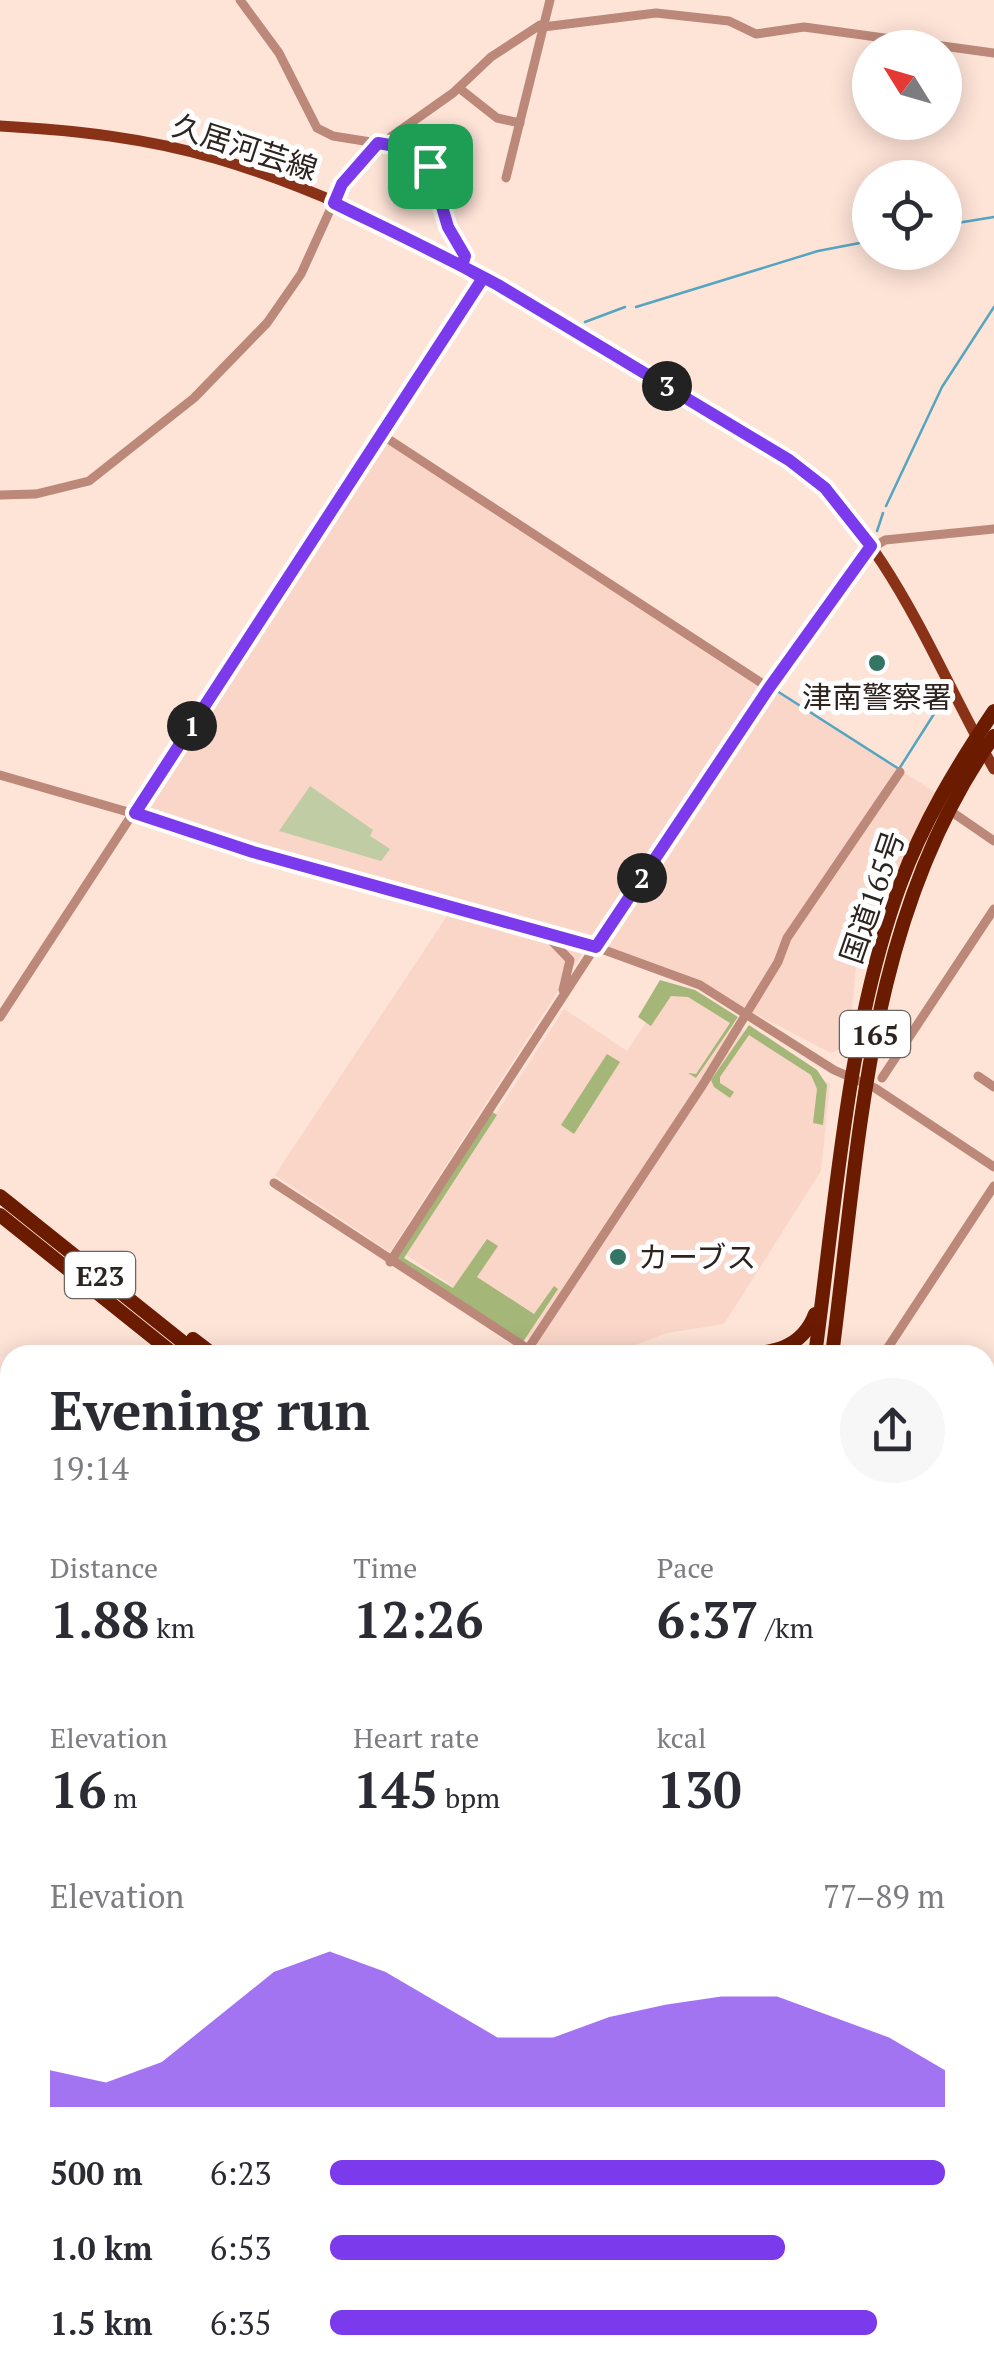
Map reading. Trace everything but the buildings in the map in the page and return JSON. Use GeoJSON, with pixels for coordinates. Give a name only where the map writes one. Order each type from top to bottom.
{"type":"FeatureCollection","features":[{"type":"Feature","properties":{"kind":"highway","name":"国道165号"},"geometry":{"type":"LineString","coordinates":[[816,1345],[834,1218],[861,1082],[902,920],[994,712]]}},
{"type":"Feature","properties":{"kind":"highway","name":"国道165号"},"geometry":{"type":"LineString","coordinates":[[833,1345],[872,983],[900,885],[939,795],[980,744],[994,736]]}},
{"type":"Feature","properties":{"kind":"highway","name":"E23"},"geometry":{"type":"LineString","coordinates":[[0,1196],[164,1345]]}},
{"type":"Feature","properties":{"kind":"highway","name":"E23"},"geometry":{"type":"LineString","coordinates":[[0,1215],[70,1260],[186,1345]]}},
{"type":"Feature","properties":{"kind":"highway"},"geometry":{"type":"LineString","coordinates":[[790,1345],[811,1324],[834,1218]]}},
{"type":"Feature","properties":{"kind":"highway"},"geometry":{"type":"LineString","coordinates":[[70,1260],[79,1286],[152,1345]]}},
{"type":"Feature","properties":{"kind":"highway"},"geometry":{"type":"LineString","coordinates":[[70,1260],[199,1345]]}},
{"type":"Feature","properties":{"kind":"main road","name":"久居河芸線"},"geometry":{"type":"LineString","coordinates":[[0,126],[120,137],[176,148],[261,173],[334,203],[462,266],[789,460],[825,488],[871,546],[994,769]]}},
{"type":"Feature","properties":{"kind":"street"},"geometry":{"type":"LineString","coordinates":[[240,0],[279,54],[316,128],[333,136],[410,150],[434,172],[448,227],[465,256],[462,266]]}},
{"type":"Feature","properties":{"kind":"street"},"geometry":{"type":"LineString","coordinates":[[506,178],[550,0]]}},
{"type":"Feature","properties":{"kind":"street"},"geometry":{"type":"LineString","coordinates":[[0,496],[36,494],[89,481],[204,389],[266,323],[301,274],[342,184],[378,143],[459,88],[491,57],[542,26],[656,13],[729,22],[756,34],[804,27],[994,53]]}},
{"type":"Feature","properties":{"kind":"street"},"geometry":{"type":"LineString","coordinates":[[459,88],[497,118],[520,123]]}},
{"type":"Feature","properties":{"kind":"street"},"geometry":{"type":"LineString","coordinates":[[0,1016],[483,278]]}},
{"type":"Feature","properties":{"kind":"street"},"geometry":{"type":"LineString","coordinates":[[382,434],[769,688]]}},
{"type":"Feature","properties":{"kind":"street"},"geometry":{"type":"LineString","coordinates":[[390,1262],[769,688],[871,546],[884,540],[994,529]]}},
{"type":"Feature","properties":{"kind":"street"},"geometry":{"type":"LineString","coordinates":[[530,1345],[748,1012],[778,962],[787,938],[900,772]]}},
{"type":"Feature","properties":{"kind":"street"},"geometry":{"type":"LineString","coordinates":[[0,775],[253,852],[596,947],[700,985],[994,1167]]}},
{"type":"Feature","properties":{"kind":"street"},"geometry":{"type":"LineString","coordinates":[[948,810],[994,841]]}},
{"type":"Feature","properties":{"kind":"street"},"geometry":{"type":"LineString","coordinates":[[882,1078],[994,909]]}},
{"type":"Feature","properties":{"kind":"street"},"geometry":{"type":"LineString","coordinates":[[545,934],[565,951],[571,964],[557,1006]]}},
{"type":"Feature","properties":{"kind":"street"},"geometry":{"type":"LineString","coordinates":[[978,1076],[994,1087]]}},
{"type":"Feature","properties":{"kind":"street"},"geometry":{"type":"LineString","coordinates":[[274,1182],[390,1262],[523,1345]]}},
{"type":"Feature","properties":{"kind":"street"},"geometry":{"type":"LineString","coordinates":[[890,1345],[994,1186]]}},
{"type":"Feature","properties":{"kind":"shaded area"},"geometry":{"type":"Polygon","coordinates":[[[382,435],[939,795],[857,957],[848,1046],[831,1053],[700,985],[596,947],[135,813],[382,435]]]}},
{"type":"Feature","properties":{"kind":"shaded area"},"geometry":{"type":"Polygon","coordinates":[[[447,916],[582,954],[390,1252],[275,1175],[447,916]]]}},
{"type":"Feature","properties":{"kind":"shaded area"},"geometry":{"type":"Polygon","coordinates":[[[670,986],[830,1084],[821,1171],[724,1324],[667,1333],[635,1345],[539,1345],[405,1254],[564,1009],[627,1051],[670,986]]]}},
{"type":"Feature","properties":{"kind":"green space"},"geometry":{"type":"Polygon","coordinates":[[[310,786],[373,830],[370,836],[390,849],[381,861],[279,831],[310,786]]]}},
{"type":"Feature","properties":{"kind":"green space"},"geometry":{"type":"Polygon","coordinates":[[[660,980],[695,990],[738,1017],[696,1078],[688,1073],[696,1074],[730,1023],[688,997],[671,996],[651,1026],[638,1017],[660,980]]]}},
{"type":"Feature","properties":{"kind":"green space"},"geometry":{"type":"Polygon","coordinates":[[[749,1025],[817,1070],[827,1085],[823,1125],[813,1123],[817,1089],[811,1075],[749,1035],[720,1077],[720,1083],[734,1092],[730,1098],[714,1087],[711,1080],[749,1025]]]}},
{"type":"Feature","properties":{"kind":"green space"},"geometry":{"type":"Polygon","coordinates":[[[607,1054],[620,1062],[574,1134],[561,1125],[607,1054]]]}},
{"type":"Feature","properties":{"kind":"green space"},"geometry":{"type":"Polygon","coordinates":[[[491,1111],[497,1115],[404,1258],[453,1288],[487,1239],[498,1246],[477,1277],[534,1314],[554,1286],[558,1289],[523,1342],[394,1259],[491,1111]]]}},
{"type":"Feature","properties":{"kind":"waterway"},"geometry":{"type":"LineString","coordinates":[[962,222],[994,217]]}},
{"type":"Feature","properties":{"kind":"waterway"},"geometry":{"type":"LineString","coordinates":[[636,307],[818,251],[852,244]]}},
{"type":"Feature","properties":{"kind":"waterway"},"geometry":{"type":"LineString","coordinates":[[585,322],[625,307]]}},
{"type":"Feature","properties":{"kind":"waterway"},"geometry":{"type":"LineString","coordinates":[[886,506],[942,387],[994,307]]}},
{"type":"Feature","properties":{"kind":"waterway"},"geometry":{"type":"LineString","coordinates":[[877,531],[883,513]]}},
{"type":"Feature","properties":{"kind":"waterway"},"geometry":{"type":"LineString","coordinates":[[824,616],[777,691],[899,769],[934,714]]}},
{"type":"Feature","properties":{"kind":"place","name":"津南警察署"},"geometry":{"type":"Point","coordinates":[877,663]}},
{"type":"Feature","properties":{"kind":"place","name":"カーブス"},"geometry":{"type":"Point","coordinates":[618,1257]}},
{"type":"Feature","properties":{"kind":"route"},"geometry":{"type":"LineString","coordinates":[[430,166],[410,150],[378,143],[342,184],[334,203],[462,266],[498,285],[789,460],[825,488],[871,546],[860,556],[769,688],[596,947],[253,852],[135,813],[483,278],[462,266],[465,256],[448,227],[437,178],[430,166]]}}]}
